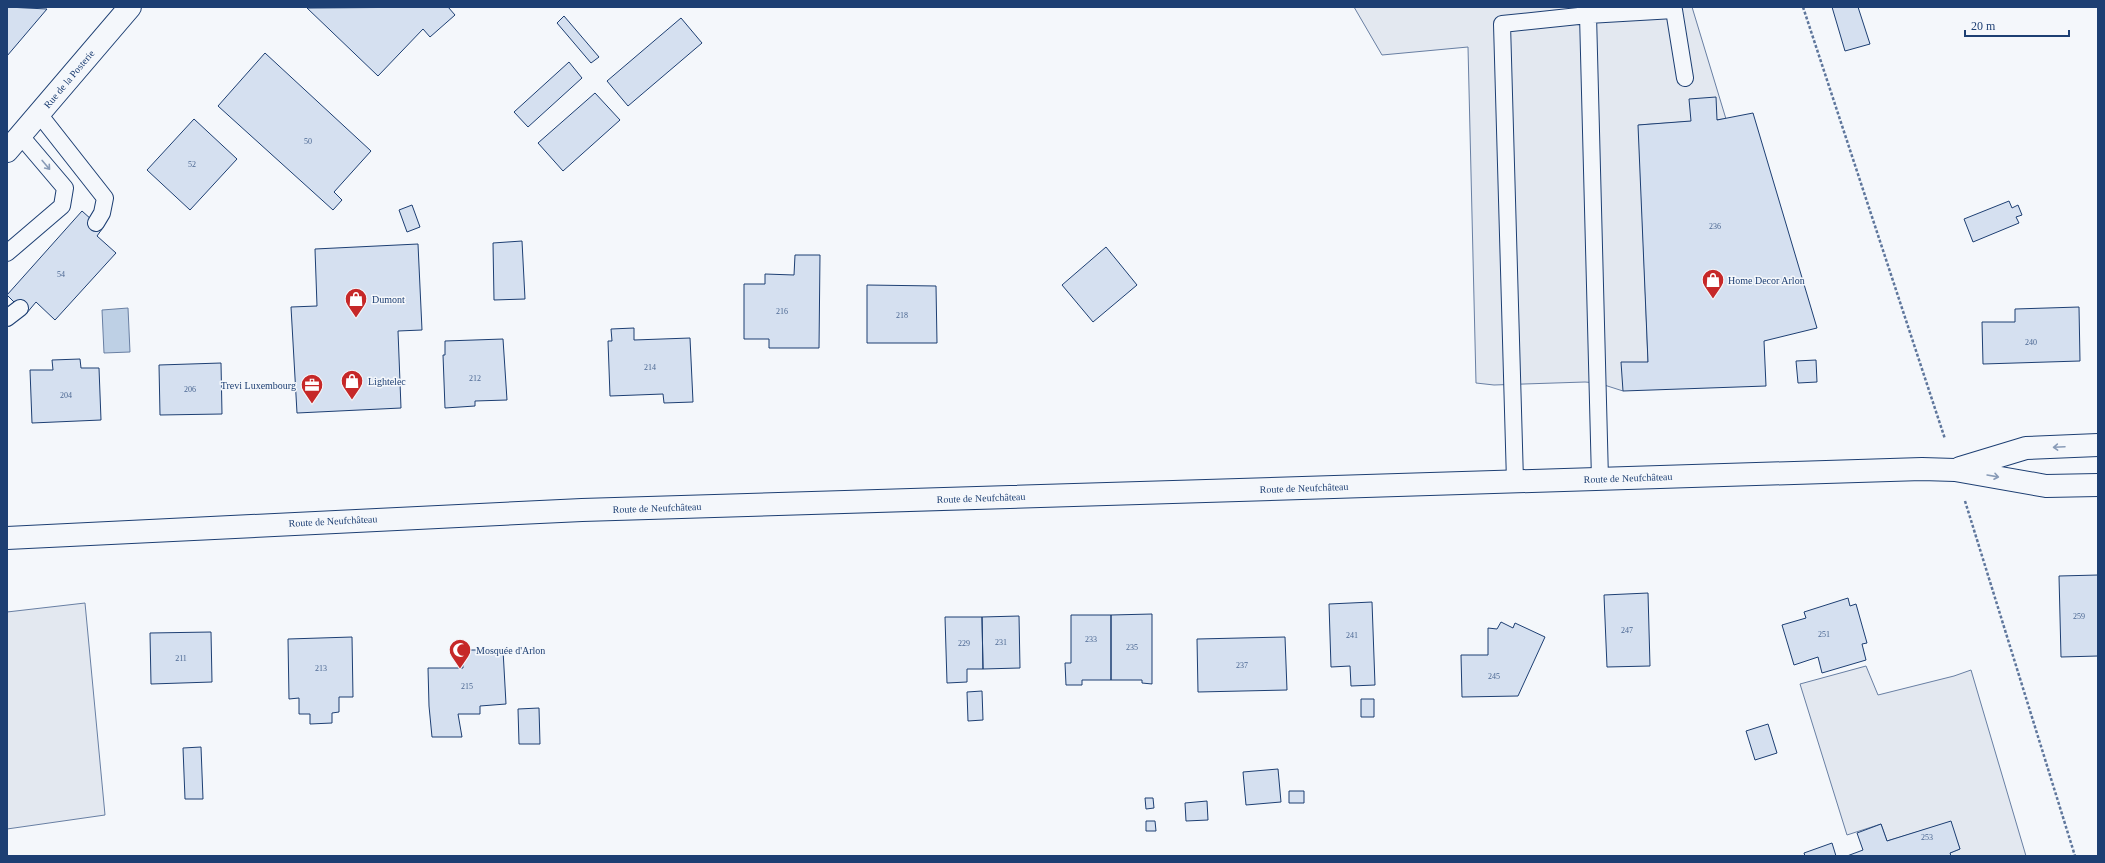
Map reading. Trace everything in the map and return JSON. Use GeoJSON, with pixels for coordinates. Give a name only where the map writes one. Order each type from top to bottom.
{"type":"FeatureCollection","features":[{"type":"Feature","properties":{"kind":"main road","name":"Rue de la Posterie"},"geometry":{"type":"LineString","coordinates":[[14,143],[130,7]]}},
{"type":"Feature","properties":{"kind":"main road","name":"Route de Neufchâteau"},"geometry":{"type":"LineString","coordinates":[[1955,470],[2026,448],[2098,445]]}},
{"type":"Feature","properties":{"kind":"main road","name":"Route de Neufchâteau"},"geometry":{"type":"LineString","coordinates":[[7,538],[83,532],[590,510],[1515,481],[1955,470],[2046,486],[2098,485]]}},
{"type":"Feature","properties":{"kind":"lane"},"geometry":{"type":"LineString","coordinates":[[1515,481],[1502,24],[1674,10],[1685,78]]}},
{"type":"Feature","properties":{"kind":"lane"},"geometry":{"type":"LineString","coordinates":[[1588,16],[1600,479]]}},
{"type":"Feature","properties":{"kind":"lane"},"geometry":{"type":"LineString","coordinates":[[39,114],[105,198],[102,213],[96,223]]}},
{"type":"Feature","properties":{"kind":"lane"},"geometry":{"type":"LineString","coordinates":[[7,253],[62,206],[65,188],[14,143]]}},
{"type":"Feature","properties":{"kind":"lane"},"geometry":{"type":"LineString","coordinates":[[7,318],[20,308]]}},
{"type":"Feature","properties":{"kind":"path"},"geometry":{"type":"LineString","coordinates":[[1803,7],[1955,470],[2075,856]]}},
{"type":"Feature","properties":{"kind":"shaded area"},"geometry":{"type":"Polygon","coordinates":[[[1354,7],[1692,7],[1726,119],[1639,125],[1648,362],[1623,391],[1598,383],[1585,382],[1494,385],[1476,383],[1468,47],[1382,55],[1354,7]]]}},
{"type":"Feature","properties":{"kind":"shaded area"},"geometry":{"type":"Polygon","coordinates":[[[85,603],[105,815],[7,829],[7,612],[85,603]]]}},
{"type":"Feature","properties":{"kind":"shaded area"},"geometry":{"type":"Polygon","coordinates":[[[1866,666],[1878,695],[1954,676],[1971,670],[2026,856],[1951,856],[1950,853],[1960,849],[1950,822],[1887,841],[1881,824],[1847,835],[1800,684],[1866,666]]]}},
{"type":"Feature","properties":{"kind":"water"},"geometry":{"type":"Polygon","coordinates":[[[128,308],[130,352],[104,353],[102,310],[128,308]]]}},
{"type":"Feature","properties":{"kind":"building"},"geometry":{"type":"Polygon","coordinates":[[[7,7],[47,9],[7,56],[7,7]]]}},
{"type":"Feature","properties":{"kind":"building"},"geometry":{"type":"Polygon","coordinates":[[[448,7],[455,15],[430,37],[423,29],[378,76],[307,8],[448,7]]]}},
{"type":"Feature","properties":{"kind":"building"},"geometry":{"type":"Polygon","coordinates":[[[1832,7],[1858,7],[1870,44],[1845,51],[1832,7]]]}},
{"type":"Feature","properties":{"kind":"building"},"geometry":{"type":"Polygon","coordinates":[[[564,16],[599,57],[591,63],[557,23],[564,16]]]}},
{"type":"Feature","properties":{"kind":"building"},"geometry":{"type":"Polygon","coordinates":[[[681,18],[702,43],[628,106],[607,81],[681,18]]]}},
{"type":"Feature","properties":{"kind":"building"},"geometry":{"type":"Polygon","coordinates":[[[265,53],[371,151],[334,192],[342,200],[333,210],[218,106],[265,53]]]}},
{"type":"Feature","properties":{"kind":"building"},"geometry":{"type":"Polygon","coordinates":[[[569,62],[582,78],[528,127],[514,112],[569,62]]]}},
{"type":"Feature","properties":{"kind":"building"},"geometry":{"type":"Polygon","coordinates":[[[595,93],[620,120],[563,171],[538,143],[595,93]]]}},
{"type":"Feature","properties":{"kind":"building"},"geometry":{"type":"Polygon","coordinates":[[[1716,97],[1717,120],[1753,113],[1817,328],[1764,341],[1766,386],[1623,391],[1621,362],[1648,362],[1638,125],[1691,121],[1689,99],[1716,97]]]}},
{"type":"Feature","properties":{"kind":"building"},"geometry":{"type":"Polygon","coordinates":[[[194,119],[237,159],[190,210],[147,170],[194,119]]]}},
{"type":"Feature","properties":{"kind":"building"},"geometry":{"type":"Polygon","coordinates":[[[2009,201],[2012,208],[2018,205],[2022,215],[2016,217],[2019,223],[1973,242],[1964,219],[2009,201]]]}},
{"type":"Feature","properties":{"kind":"building"},"geometry":{"type":"Polygon","coordinates":[[[412,205],[420,227],[407,232],[399,210],[412,205]]]}},
{"type":"Feature","properties":{"kind":"building"},"geometry":{"type":"Polygon","coordinates":[[[82,211],[102,229],[97,236],[116,253],[55,320],[36,302],[26,314],[7,295],[82,211]]]}},
{"type":"Feature","properties":{"kind":"building"},"geometry":{"type":"Polygon","coordinates":[[[522,241],[525,299],[494,300],[493,243],[522,241]]]}},
{"type":"Feature","properties":{"kind":"building","name":"Dumont"},"geometry":{"type":"Polygon","coordinates":[[[418,244],[422,330],[398,331],[401,408],[297,413],[291,307],[317,306],[315,249],[418,244]]]}},
{"type":"Feature","properties":{"kind":"building"},"geometry":{"type":"Polygon","coordinates":[[[1106,247],[1137,285],[1093,322],[1062,285],[1106,247]]]}},
{"type":"Feature","properties":{"kind":"building"},"geometry":{"type":"Polygon","coordinates":[[[795,255],[820,255],[819,348],[769,348],[769,339],[744,339],[744,284],[765,284],[765,274],[794,275],[795,255]]]}},
{"type":"Feature","properties":{"kind":"building"},"geometry":{"type":"Polygon","coordinates":[[[867,285],[936,286],[937,343],[867,343],[867,285]]]}},
{"type":"Feature","properties":{"kind":"building"},"geometry":{"type":"Polygon","coordinates":[[[2079,307],[2080,361],[1983,364],[1982,322],[2015,322],[2015,309],[2079,307]]]}},
{"type":"Feature","properties":{"kind":"building"},"geometry":{"type":"Polygon","coordinates":[[[634,328],[634,340],[690,338],[693,402],[664,403],[663,394],[610,396],[608,341],[612,341],[611,329],[634,328]]]}},
{"type":"Feature","properties":{"kind":"building"},"geometry":{"type":"Polygon","coordinates":[[[503,339],[507,400],[475,401],[475,406],[445,408],[443,355],[445,355],[445,341],[503,339]]]}},
{"type":"Feature","properties":{"kind":"building"},"geometry":{"type":"Polygon","coordinates":[[[80,359],[81,368],[99,368],[101,420],[32,423],[30,370],[53,370],[52,360],[80,359]]]}},
{"type":"Feature","properties":{"kind":"building"},"geometry":{"type":"Polygon","coordinates":[[[1816,360],[1817,382],[1798,383],[1796,361],[1816,360]]]}},
{"type":"Feature","properties":{"kind":"building"},"geometry":{"type":"Polygon","coordinates":[[[221,363],[222,414],[160,415],[159,365],[221,363]]]}},
{"type":"Feature","properties":{"kind":"building"},"geometry":{"type":"Polygon","coordinates":[[[2098,575],[2098,656],[2061,657],[2059,576],[2098,575]]]}},
{"type":"Feature","properties":{"kind":"building"},"geometry":{"type":"Polygon","coordinates":[[[1648,593],[1650,666],[1607,667],[1604,595],[1648,593]]]}},
{"type":"Feature","properties":{"kind":"building"},"geometry":{"type":"Polygon","coordinates":[[[1848,598],[1850,606],[1856,604],[1867,643],[1862,644],[1866,660],[1822,673],[1818,657],[1794,665],[1782,625],[1806,618],[1804,612],[1848,598]]]}},
{"type":"Feature","properties":{"kind":"building"},"geometry":{"type":"Polygon","coordinates":[[[1372,602],[1375,685],[1351,686],[1350,666],[1331,667],[1329,604],[1372,602]]]}},
{"type":"Feature","properties":{"kind":"building"},"geometry":{"type":"Polygon","coordinates":[[[1152,614],[1152,684],[1142,683],[1142,680],[1111,680],[1111,615],[1152,614]]]}},
{"type":"Feature","properties":{"kind":"building"},"geometry":{"type":"Polygon","coordinates":[[[1071,615],[1111,615],[1111,680],[1082,680],[1082,685],[1066,685],[1065,663],[1071,663],[1071,615]]]}},
{"type":"Feature","properties":{"kind":"building"},"geometry":{"type":"Polygon","coordinates":[[[1019,616],[1020,668],[983,669],[982,617],[1019,616]]]}},
{"type":"Feature","properties":{"kind":"building"},"geometry":{"type":"Polygon","coordinates":[[[945,617],[982,617],[983,669],[967,669],[967,682],[947,683],[945,617]]]}},
{"type":"Feature","properties":{"kind":"building"},"geometry":{"type":"Polygon","coordinates":[[[1501,622],[1513,628],[1515,623],[1545,637],[1518,696],[1462,697],[1461,655],[1488,655],[1488,628],[1497,629],[1501,622]]]}},
{"type":"Feature","properties":{"kind":"building"},"geometry":{"type":"Polygon","coordinates":[[[211,632],[212,682],[151,684],[150,633],[211,632]]]}},
{"type":"Feature","properties":{"kind":"building"},"geometry":{"type":"Polygon","coordinates":[[[352,637],[353,697],[339,697],[339,712],[332,713],[332,723],[310,724],[310,714],[299,714],[299,698],[289,699],[288,639],[352,637]]]}},
{"type":"Feature","properties":{"kind":"building"},"geometry":{"type":"Polygon","coordinates":[[[1285,637],[1287,690],[1198,692],[1197,639],[1285,637]]]}},
{"type":"Feature","properties":{"kind":"building"},"geometry":{"type":"Polygon","coordinates":[[[462,650],[503,650],[506,704],[480,706],[480,714],[458,714],[462,737],[432,737],[429,706],[428,668],[463,668],[462,650]]]}},
{"type":"Feature","properties":{"kind":"building"},"geometry":{"type":"Polygon","coordinates":[[[982,691],[983,720],[968,721],[967,692],[982,691]]]}},
{"type":"Feature","properties":{"kind":"building"},"geometry":{"type":"Polygon","coordinates":[[[1361,699],[1374,699],[1374,717],[1361,717],[1361,699]]]}},
{"type":"Feature","properties":{"kind":"building"},"geometry":{"type":"Polygon","coordinates":[[[539,708],[540,744],[519,744],[518,709],[539,708]]]}},
{"type":"Feature","properties":{"kind":"building"},"geometry":{"type":"Polygon","coordinates":[[[1768,724],[1777,753],[1755,760],[1746,731],[1768,724]]]}},
{"type":"Feature","properties":{"kind":"building"},"geometry":{"type":"Polygon","coordinates":[[[201,747],[203,799],[185,799],[183,748],[201,747]]]}},
{"type":"Feature","properties":{"kind":"building"},"geometry":{"type":"Polygon","coordinates":[[[1278,769],[1281,802],[1246,805],[1243,772],[1278,769]]]}},
{"type":"Feature","properties":{"kind":"building"},"geometry":{"type":"Polygon","coordinates":[[[1289,791],[1304,791],[1304,803],[1289,803],[1289,791]]]}},
{"type":"Feature","properties":{"kind":"building"},"geometry":{"type":"Polygon","coordinates":[[[1145,798],[1153,798],[1154,808],[1146,809],[1145,798]]]}},
{"type":"Feature","properties":{"kind":"building"},"geometry":{"type":"Polygon","coordinates":[[[1207,801],[1208,820],[1186,821],[1185,803],[1207,801]]]}},
{"type":"Feature","properties":{"kind":"building"},"geometry":{"type":"Polygon","coordinates":[[[1146,821],[1155,821],[1156,831],[1146,831],[1146,821]]]}},
{"type":"Feature","properties":{"kind":"building"},"geometry":{"type":"Polygon","coordinates":[[[1951,821],[1960,849],[1950,853],[1951,856],[1847,856],[1863,850],[1857,833],[1881,824],[1887,841],[1951,821]]]}},
{"type":"Feature","properties":{"kind":"building"},"geometry":{"type":"Polygon","coordinates":[[[1832,843],[1836,856],[1805,856],[1804,853],[1832,843]]]}},
{"type":"Feature","properties":{"kind":"place","name":"Home Decor Arlon"},"geometry":{"type":"Point","coordinates":[1713,300]}},
{"type":"Feature","properties":{"kind":"place","name":"Dumont"},"geometry":{"type":"Point","coordinates":[356,318]}},
{"type":"Feature","properties":{"kind":"place","name":"Lightelec"},"geometry":{"type":"Point","coordinates":[352,400]}},
{"type":"Feature","properties":{"kind":"place","name":"Trevi Luxembourg"},"geometry":{"type":"Point","coordinates":[312,404]}},
{"type":"Feature","properties":{"kind":"place","name":"Mosquée d'Arlon"},"geometry":{"type":"Point","coordinates":[460,670]}}]}
